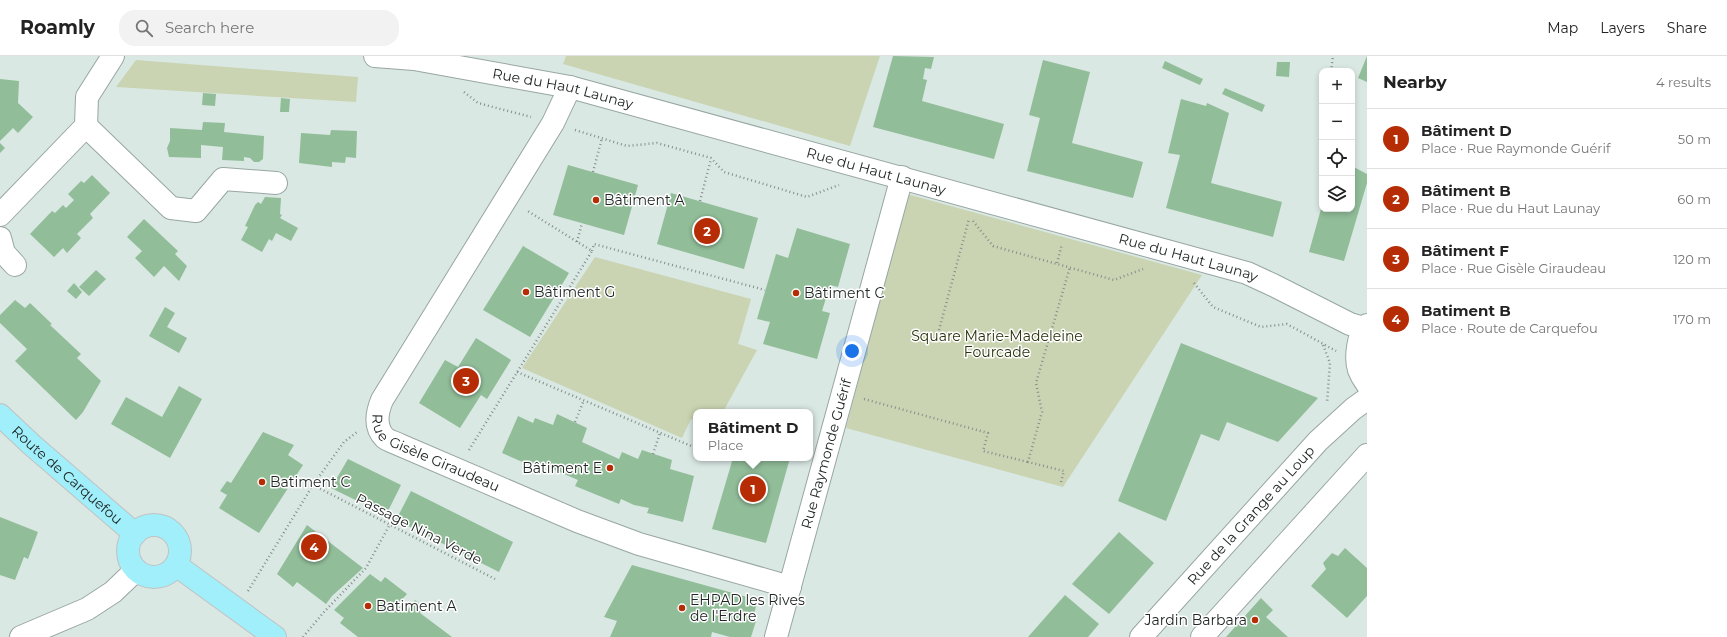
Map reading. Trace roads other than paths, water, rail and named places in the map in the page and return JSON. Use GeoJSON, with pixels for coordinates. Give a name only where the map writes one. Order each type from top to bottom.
{"type":"FeatureCollection","features":[{"type":"Feature","properties":{"kind":"main road","name":"Route de Carquefou"},"geometry":{"type":"LineString","coordinates":[[0,415],[32,446],[135,534]]}},
{"type":"Feature","properties":{"kind":"main road"},"geometry":{"type":"LineString","coordinates":[[154,526],[166,528],[173,533],[178,540],[180,549],[180,557],[176,565],[165,575],[157,577],[150,577],[136,570],[129,556],[131,541],[135,534],[142,529],[154,526]]}},
{"type":"Feature","properties":{"kind":"main road"},"geometry":{"type":"LineString","coordinates":[[176,565],[276,637]]}},
{"type":"Feature","properties":{"kind":"street"},"geometry":{"type":"LineString","coordinates":[[0,215],[86,126],[87,97],[113,56]]}},
{"type":"Feature","properties":{"kind":"street","name":"Rue du Haut Launay"},"geometry":{"type":"LineString","coordinates":[[375,56],[414,59],[570,87],[902,177],[1246,273],[1273,284],[1350,324],[1365,326]]}},
{"type":"Feature","properties":{"kind":"street","name":"Rue Gisèle Giraudeau"},"geometry":{"type":"LineString","coordinates":[[570,87],[553,123],[382,400],[377,413],[378,425],[386,438],[457,470],[577,520],[639,544],[790,587]]}},
{"type":"Feature","properties":{"kind":"street"},"geometry":{"type":"LineString","coordinates":[[86,126],[171,208],[196,211],[223,179],[276,182]]}},
{"type":"Feature","properties":{"kind":"street","name":"Rue Raymonde Guérif"},"geometry":{"type":"LineString","coordinates":[[776,637],[902,177]]}},
{"type":"Feature","properties":{"kind":"street"},"geometry":{"type":"LineString","coordinates":[[0,238],[4,254],[15,265]]}},
{"type":"Feature","properties":{"kind":"street"},"geometry":{"type":"LineString","coordinates":[[1365,326],[1357,348],[1358,369],[1367,384]]}},
{"type":"Feature","properties":{"kind":"street","name":"Rue de la Grange au Loup"},"geometry":{"type":"LineString","coordinates":[[1141,637],[1318,441],[1353,409],[1367,399]]}},
{"type":"Feature","properties":{"kind":"street"},"geometry":{"type":"LineString","coordinates":[[1202,637],[1367,456]]}},
{"type":"Feature","properties":{"kind":"street"},"geometry":{"type":"LineString","coordinates":[[21,637],[87,609],[113,592],[136,570]]}},
{"type":"Feature","properties":{"kind":"place","name":"Bâtiment A"},"geometry":{"type":"Point","coordinates":[596,200]}},
{"type":"Feature","properties":{"kind":"place","name":"Bâtiment B"},"geometry":{"type":"Point","coordinates":[707,231]}},
{"type":"Feature","properties":{"kind":"place","name":"Bâtiment G"},"geometry":{"type":"Point","coordinates":[526,292]}},
{"type":"Feature","properties":{"kind":"place","name":"Bâtiment C"},"geometry":{"type":"Point","coordinates":[796,293]}},
{"type":"Feature","properties":{"kind":"place","name":"Bâtiment F"},"geometry":{"type":"Point","coordinates":[466,381]}},
{"type":"Feature","properties":{"kind":"place","name":"Bâtiment E"},"geometry":{"type":"Point","coordinates":[610,468]}},
{"type":"Feature","properties":{"kind":"place","name":"Batiment C"},"geometry":{"type":"Point","coordinates":[262,482]}},
{"type":"Feature","properties":{"kind":"place","name":"Bâtiment D"},"geometry":{"type":"Point","coordinates":[753,489]}},
{"type":"Feature","properties":{"kind":"place","name":"Batiment B"},"geometry":{"type":"Point","coordinates":[314,547]}},
{"type":"Feature","properties":{"kind":"place","name":"Batiment A"},"geometry":{"type":"Point","coordinates":[368,606]}},
{"type":"Feature","properties":{"kind":"place","name":"EHPAD les Rives de l'Erdre"},"geometry":{"type":"Point","coordinates":[682,608]}},
{"type":"Feature","properties":{"kind":"place","name":"Jardin Barbara"},"geometry":{"type":"Point","coordinates":[1255,620]}},
{"type":"Feature","properties":{"kind":"park label","name":"Square Marie-Madeleine Fourcade"},"geometry":{"type":"Point","coordinates":[997,344]}}]}
